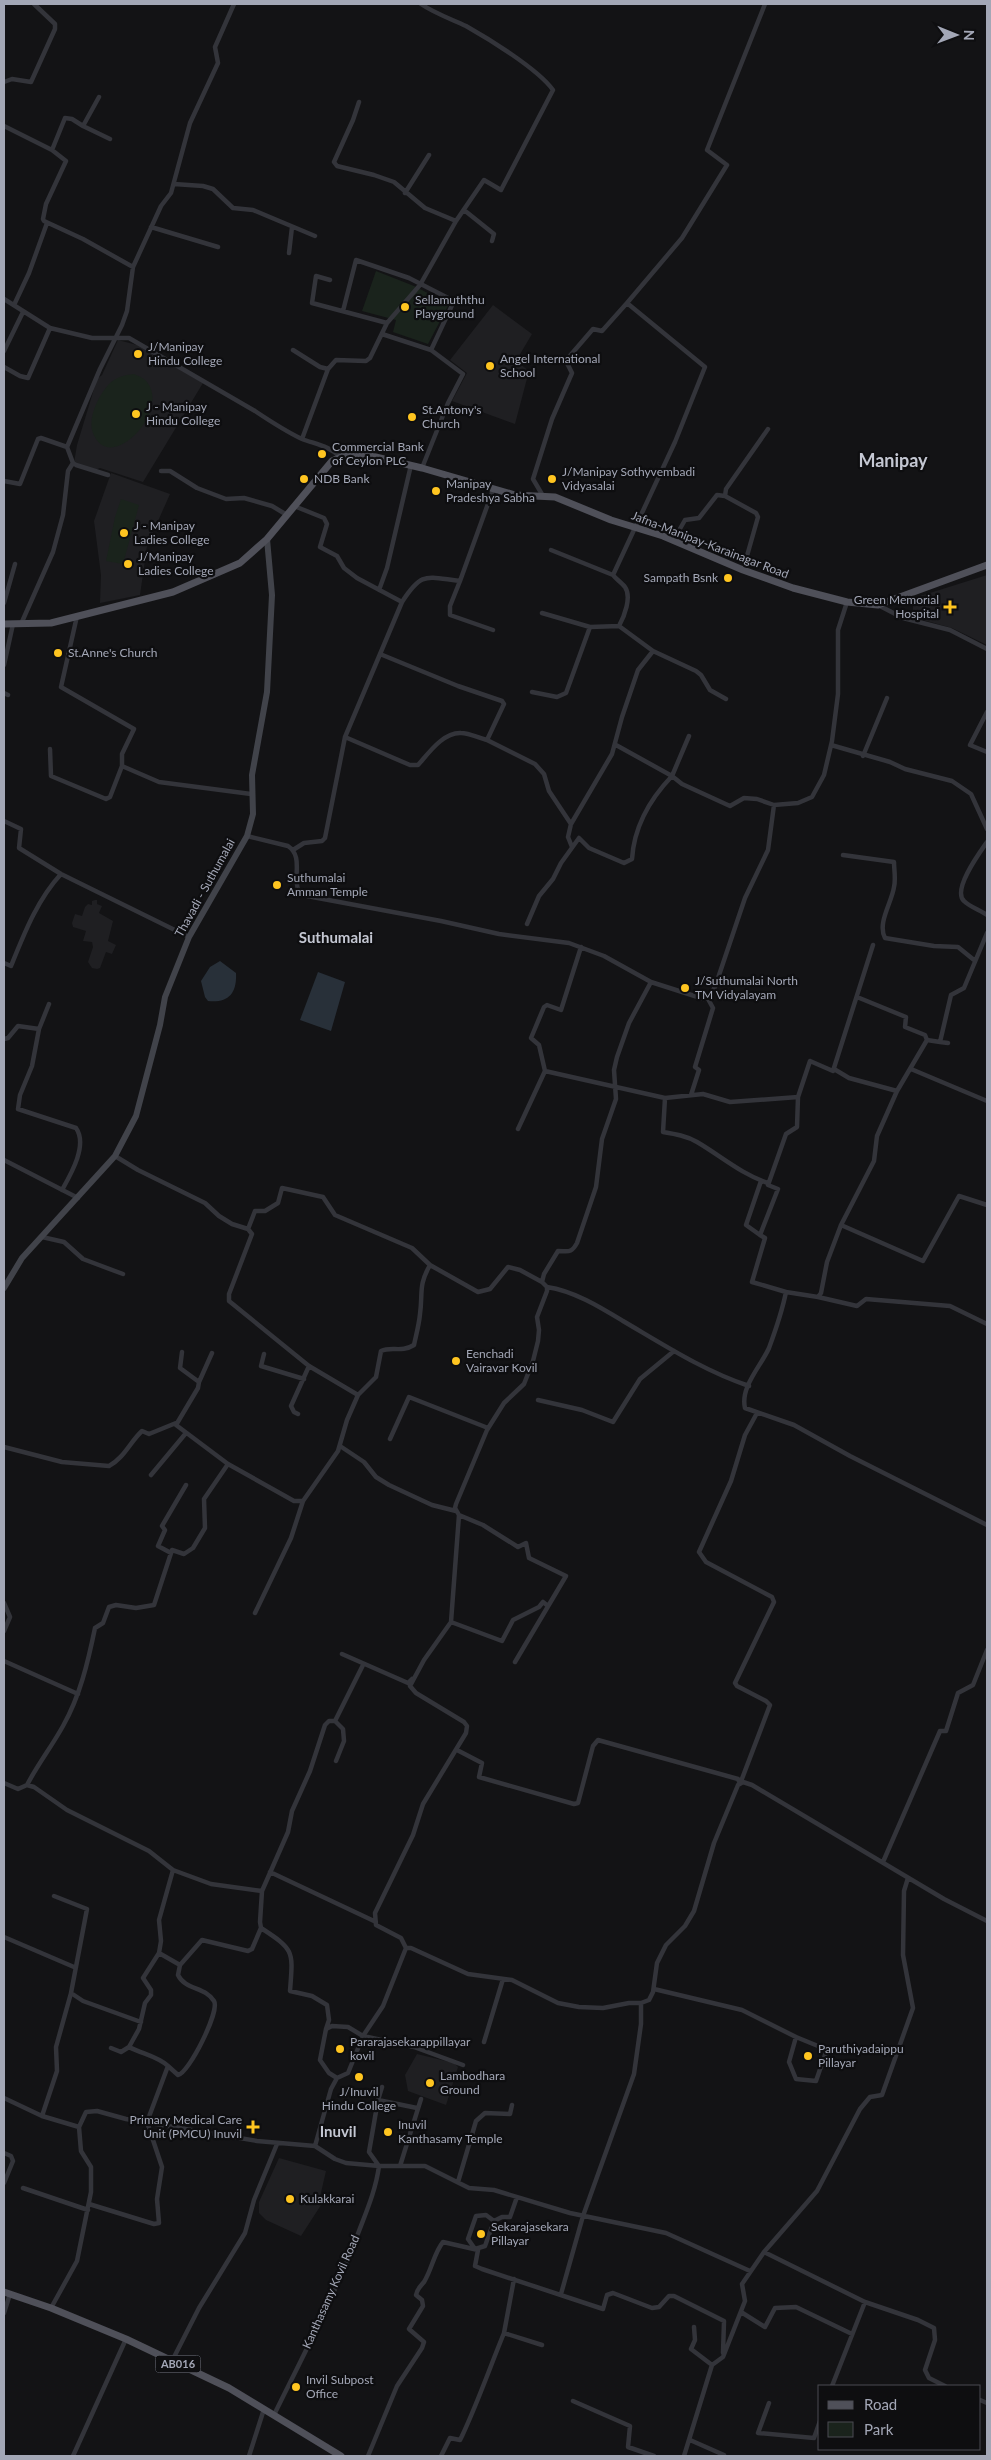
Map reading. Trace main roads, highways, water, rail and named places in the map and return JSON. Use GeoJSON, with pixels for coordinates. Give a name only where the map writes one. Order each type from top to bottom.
{"type":"FeatureCollection","features":[{"type":"Feature","properties":{"kind":"main road","name":"Jafna-Manipay-Karainagar Road"},"geometry":{"type":"LineString","coordinates":[[267,539],[332,461],[340,457],[367,455],[422,468],[515,496],[555,497],[793,588],[847,602],[878,605],[987,565]]}},
{"type":"Feature","properties":{"kind":"main road"},"geometry":{"type":"LineString","coordinates":[[4,624],[51,623],[173,592],[240,563],[267,539]]}},
{"type":"Feature","properties":{"kind":"main road","name":"Thavadi - Suthumalai"},"geometry":{"type":"LineString","coordinates":[[4,1288],[22,1258],[115,1156],[136,1116],[160,1025],[164,998],[189,937],[248,836],[253,814],[252,775],[268,682],[272,595],[267,539]]}},
{"type":"Feature","properties":{"kind":"main road","name":"AB016"},"geometry":{"type":"LineString","coordinates":[[7,2293],[51,2308],[126,2339],[229,2388],[341,2456]]}},
{"type":"Feature","properties":{"kind":"place","name":"Sellamuththu Playground"},"geometry":{"type":"Point","coordinates":[405,307]}},
{"type":"Feature","properties":{"kind":"place","name":"J/Manipay Hindu College"},"geometry":{"type":"Point","coordinates":[138,354]}},
{"type":"Feature","properties":{"kind":"place","name":"Angel International School"},"geometry":{"type":"Point","coordinates":[490,366]}},
{"type":"Feature","properties":{"kind":"place","name":"J - Manipay Hindu College"},"geometry":{"type":"Point","coordinates":[136,414]}},
{"type":"Feature","properties":{"kind":"place","name":"St.Antony's Church"},"geometry":{"type":"Point","coordinates":[412,417]}},
{"type":"Feature","properties":{"kind":"place","name":"Commercial Bank of Ceylon PLC"},"geometry":{"type":"Point","coordinates":[322,454]}},
{"type":"Feature","properties":{"kind":"place","name":"NDB Bank"},"geometry":{"type":"Point","coordinates":[304,479]}},
{"type":"Feature","properties":{"kind":"place","name":"J/Manipay Sothyvembadi Vidyasalai"},"geometry":{"type":"Point","coordinates":[552,479]}},
{"type":"Feature","properties":{"kind":"place","name":"Manipay Pradeshya Sabha"},"geometry":{"type":"Point","coordinates":[436,491]}},
{"type":"Feature","properties":{"kind":"place","name":"J - Manipay Ladies College"},"geometry":{"type":"Point","coordinates":[124,533]}},
{"type":"Feature","properties":{"kind":"place","name":"J/Manipay Ladies College"},"geometry":{"type":"Point","coordinates":[128,564]}},
{"type":"Feature","properties":{"kind":"place","name":"Sampath Bsnk"},"geometry":{"type":"Point","coordinates":[728,578]}},
{"type":"Feature","properties":{"kind":"place","name":"Green Memorial Hospital"},"geometry":{"type":"Point","coordinates":[950,607]}},
{"type":"Feature","properties":{"kind":"place","name":"St.Anne's Church"},"geometry":{"type":"Point","coordinates":[58,653]}},
{"type":"Feature","properties":{"kind":"place","name":"Suthumalai Amman Temple"},"geometry":{"type":"Point","coordinates":[277,885]}},
{"type":"Feature","properties":{"kind":"place","name":"J/Suthumalai North TM Vidyalayam"},"geometry":{"type":"Point","coordinates":[685,988]}},
{"type":"Feature","properties":{"kind":"place","name":"Eenchadi Vairavar Kovil"},"geometry":{"type":"Point","coordinates":[456,1361]}},
{"type":"Feature","properties":{"kind":"place","name":"Pararajasekarappillayar kovil"},"geometry":{"type":"Point","coordinates":[340,2049]}},
{"type":"Feature","properties":{"kind":"place","name":"Paruthiyadaippu Pillayar"},"geometry":{"type":"Point","coordinates":[808,2056]}},
{"type":"Feature","properties":{"kind":"place","name":"J/Inuvil Hindu College"},"geometry":{"type":"Point","coordinates":[359,2077]}},
{"type":"Feature","properties":{"kind":"place","name":"Lambodhara Ground"},"geometry":{"type":"Point","coordinates":[430,2083]}},
{"type":"Feature","properties":{"kind":"place","name":"Primary Medical Care Unit (PMCU) Inuvil"},"geometry":{"type":"Point","coordinates":[253,2127]}},
{"type":"Feature","properties":{"kind":"place","name":"Inuvil Kanthasamy Temple"},"geometry":{"type":"Point","coordinates":[388,2132]}},
{"type":"Feature","properties":{"kind":"place","name":"Kulakkarai"},"geometry":{"type":"Point","coordinates":[290,2199]}},
{"type":"Feature","properties":{"kind":"place","name":"Sekarajasekara Pillayar"},"geometry":{"type":"Point","coordinates":[481,2234]}},
{"type":"Feature","properties":{"kind":"place","name":"Invil Subpost Office"},"geometry":{"type":"Point","coordinates":[296,2387]}},
{"type":"Feature","properties":{"kind":"district","name":"Manipay"},"geometry":{"type":"Point","coordinates":[893,461]}},
{"type":"Feature","properties":{"kind":"district","name":"Suthumalai"},"geometry":{"type":"Point","coordinates":[336,938]}},
{"type":"Feature","properties":{"kind":"district","name":"Inuvil"},"geometry":{"type":"Point","coordinates":[338,2132]}}]}
